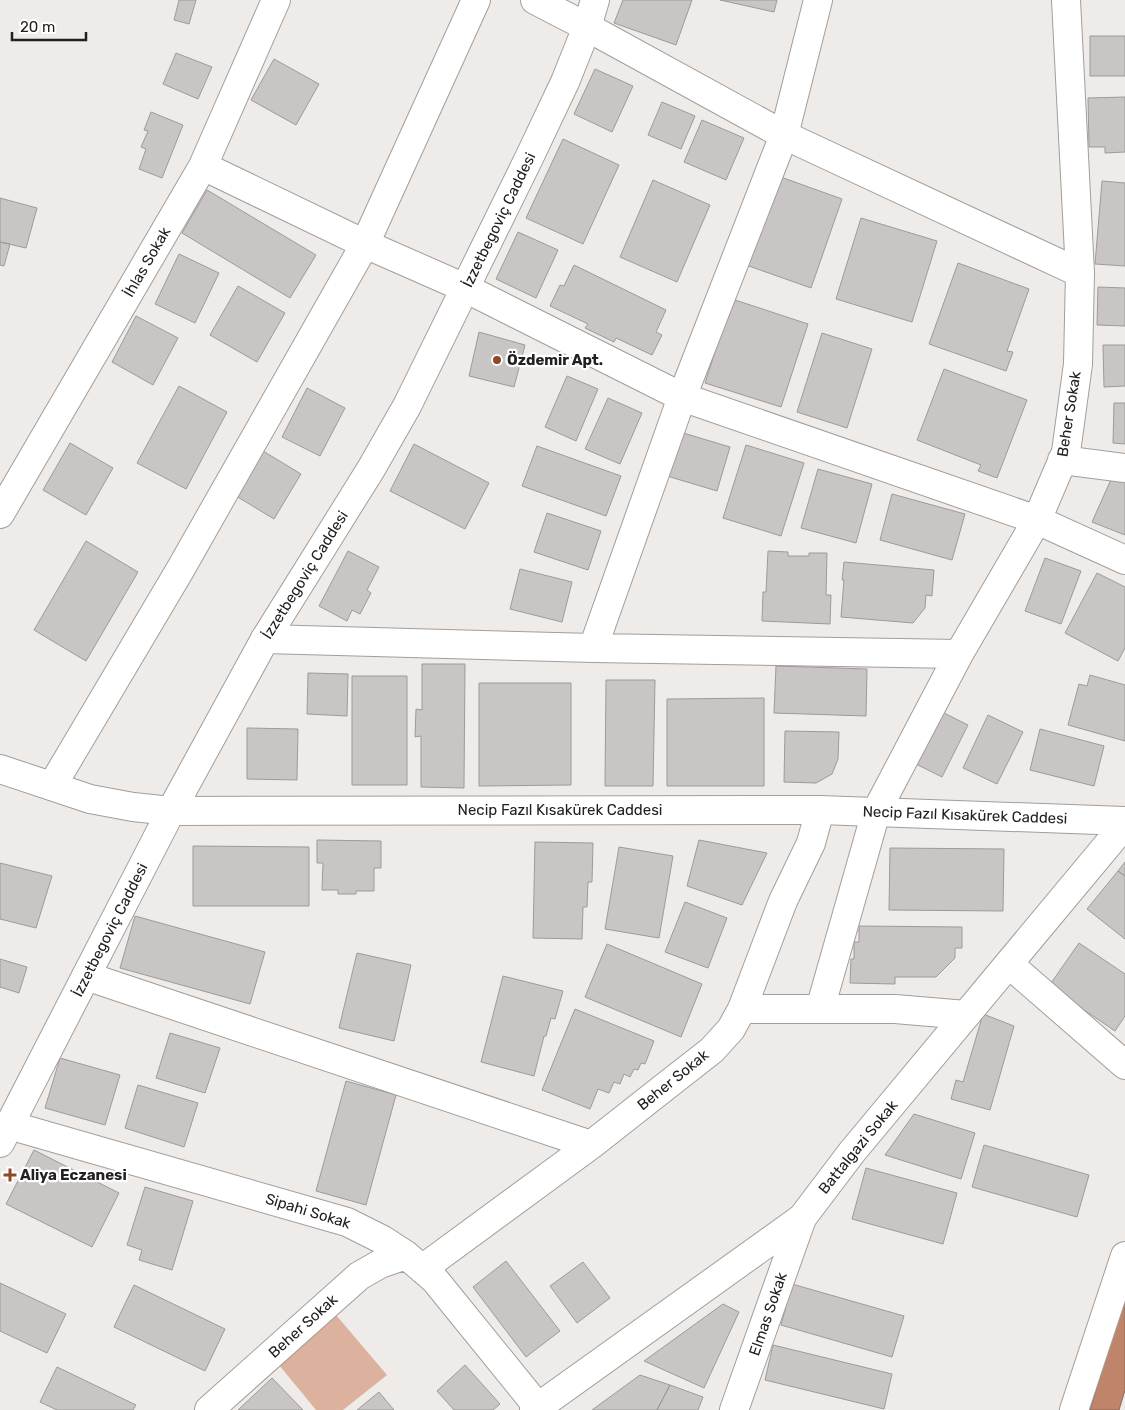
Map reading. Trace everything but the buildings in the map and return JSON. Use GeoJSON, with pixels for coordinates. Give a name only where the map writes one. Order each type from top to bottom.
{"type":"FeatureCollection","features":[{"type":"Feature","properties":{"kind":"street","name":"İhlas Sokak"},"geometry":{"type":"LineString","coordinates":[[0,514],[203,166],[276,0]]}},
{"type":"Feature","properties":{"kind":"street"},"geometry":{"type":"LineString","coordinates":[[52,786],[180,570],[365,244],[476,0]]}},
{"type":"Feature","properties":{"kind":"street"},"geometry":{"type":"LineString","coordinates":[[534,0],[784,135],[1080,273]]}},
{"type":"Feature","properties":{"kind":"street","name":"İzzetbegoviç Caddesi"},"geometry":{"type":"LineString","coordinates":[[5,1134],[170,811],[265,639],[380,454],[407,406],[529,158],[587,27],[595,0]]}},
{"type":"Feature","properties":{"kind":"street"},"geometry":{"type":"LineString","coordinates":[[593,648],[682,397],[784,135],[818,0]]}},
{"type":"Feature","properties":{"kind":"street","name":"Beher Sokak"},"geometry":{"type":"LineString","coordinates":[[820,1009],[876,812],[959,654],[1037,520],[1062,460],[1068,437],[1078,364],[1080,273],[1066,0]]}},
{"type":"Feature","properties":{"kind":"street"},"geometry":{"type":"LineString","coordinates":[[203,166],[365,244],[465,288],[682,397],[1037,520],[1125,560]]}},
{"type":"Feature","properties":{"kind":"street"},"geometry":{"type":"LineString","coordinates":[[1062,460],[1125,468]]}},
{"type":"Feature","properties":{"kind":"street"},"geometry":{"type":"LineString","coordinates":[[265,639],[593,648],[959,654]]}},
{"type":"Feature","properties":{"kind":"street","name":"Necip Fazıl Kısakürek Caddesi"},"geometry":{"type":"LineString","coordinates":[[0,769],[90,799],[112,804],[170,811],[820,810],[1125,823]]}},
{"type":"Feature","properties":{"kind":"street","name":"Beher Sokak"},"geometry":{"type":"LineString","coordinates":[[209,1410],[359,1276],[380,1264],[414,1262],[590,1145],[712,1050],[731,1029],[742,1008],[783,901],[811,843],[820,810]]}},
{"type":"Feature","properties":{"kind":"street","name":"Battalgazi Sokak"},"geometry":{"type":"LineString","coordinates":[[536,1409],[802,1218],[852,1152],[1125,823]]}},
{"type":"Feature","properties":{"kind":"street"},"geometry":{"type":"LineString","coordinates":[[1009,964],[1125,1065]]}},
{"type":"Feature","properties":{"kind":"street"},"geometry":{"type":"LineString","coordinates":[[86,976],[590,1145]]}},
{"type":"Feature","properties":{"kind":"street"},"geometry":{"type":"LineString","coordinates":[[742,1008],[895,1009],[966,1015]]}},
{"type":"Feature","properties":{"kind":"street","name":"Sipahi Sokak"},"geometry":{"type":"LineString","coordinates":[[5,1134],[347,1222],[383,1240],[435,1280],[536,1409]]}},
{"type":"Feature","properties":{"kind":"street","name":"Elmas Sokak"},"geometry":{"type":"LineString","coordinates":[[734,1410],[802,1218]]}},
{"type":"Feature","properties":{"kind":"street"},"geometry":{"type":"LineString","coordinates":[[1074,1410],[1125,1256]]}},
{"type":"Feature","properties":{"kind":"shaded area"},"geometry":{"type":"Polygon","coordinates":[[[1125,1295],[1125,1390],[1119,1410],[1090,1410],[1125,1295]]]}},
{"type":"Feature","properties":{"kind":"shaded area"},"geometry":{"type":"Polygon","coordinates":[[[336,1315],[387,1375],[343,1410],[316,1410],[279,1365],[336,1315]]]}},
{"type":"Feature","properties":{"kind":"place","name":"Özdemir Apt."},"geometry":{"type":"Point","coordinates":[497,360]}},
{"type":"Feature","properties":{"kind":"place","name":"Aliya Eczanesi"},"geometry":{"type":"Point","coordinates":[10,1175]}}]}
